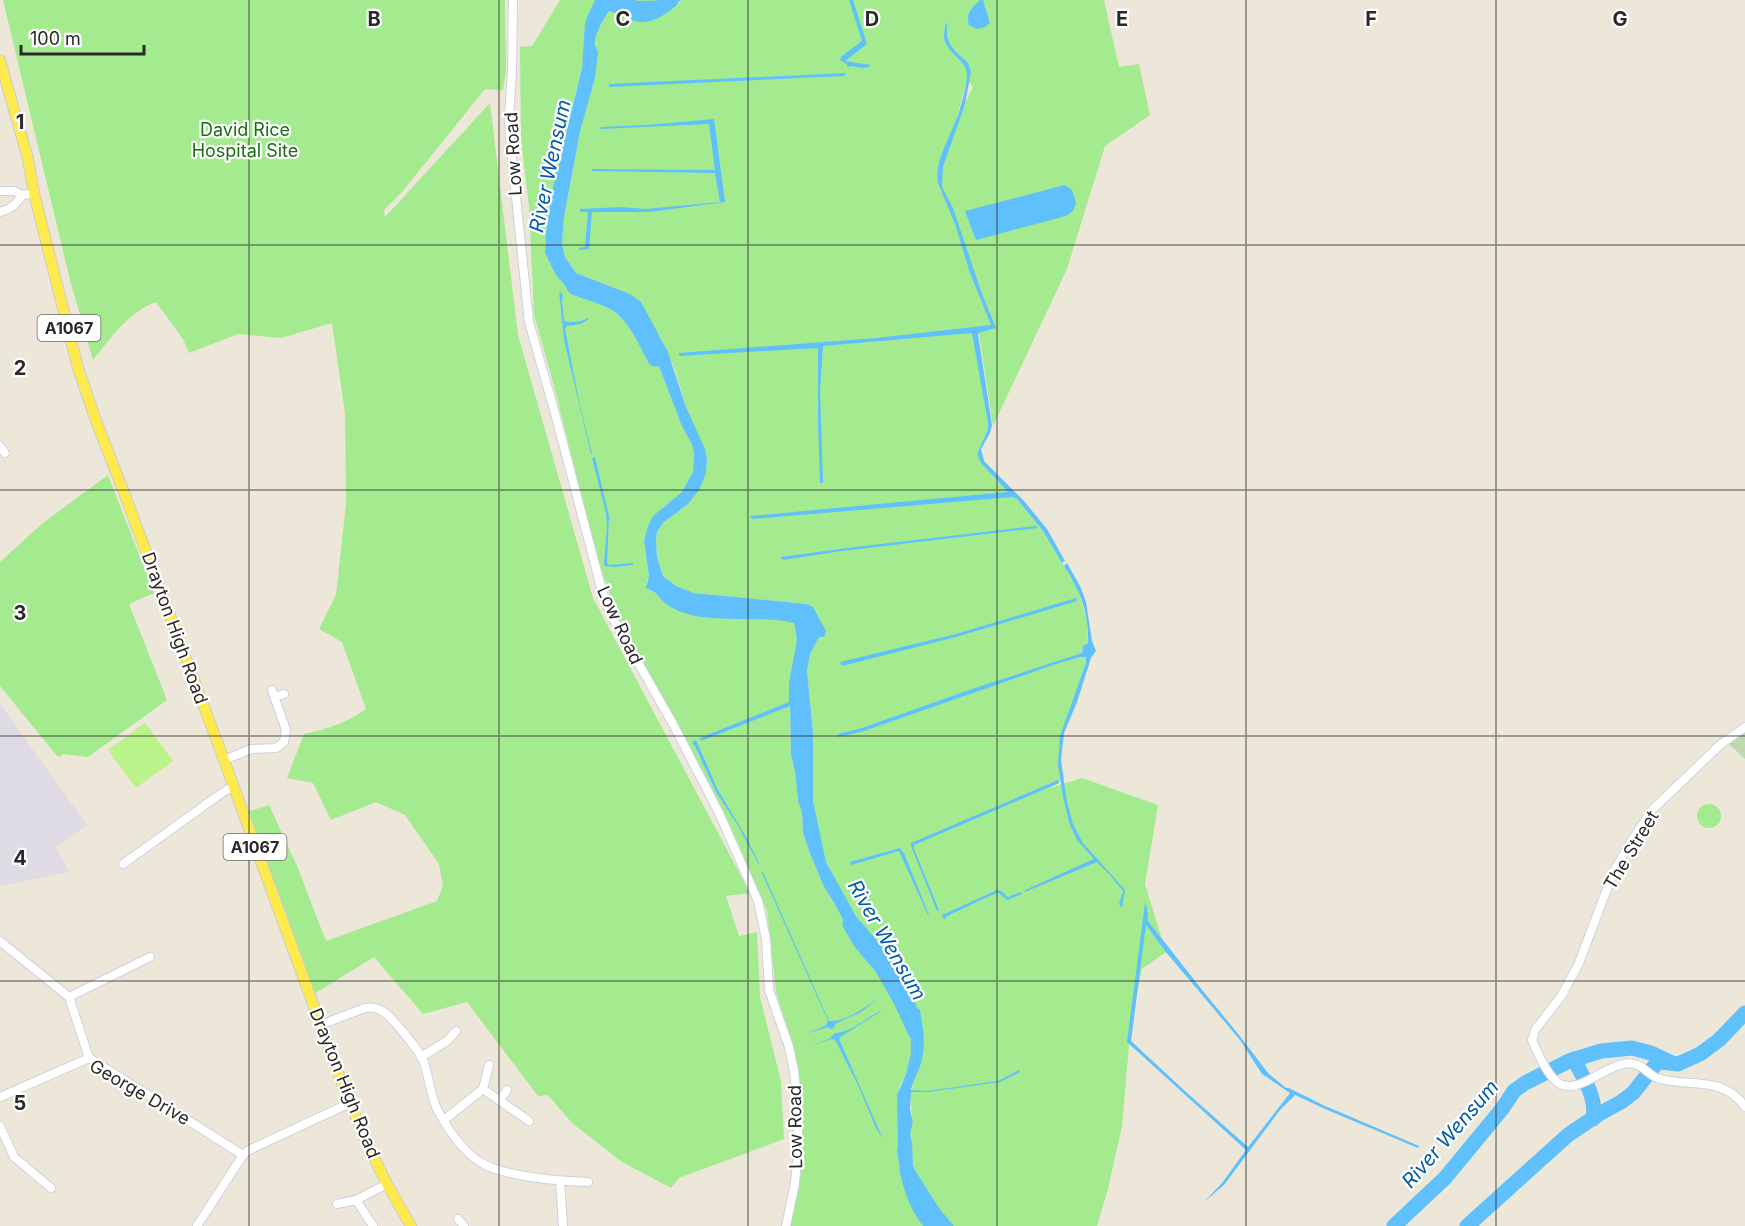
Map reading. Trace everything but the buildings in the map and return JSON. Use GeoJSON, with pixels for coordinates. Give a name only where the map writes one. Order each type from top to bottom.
{"type":"FeatureCollection","features":[{"type":"Feature","properties":{"kind":"main road","name":"Drayton High Road"},"geometry":{"type":"LineString","coordinates":[[0,60],[28,159],[34,193],[78,368],[91,408],[350,1103],[387,1184],[411,1226]]}},
{"type":"Feature","properties":{"kind":"street","name":"Low Road"},"geometry":{"type":"LineString","coordinates":[[513,0],[510,139],[529,322],[602,591],[612,617],[673,723],[719,813],[758,901],[766,939],[770,990],[789,1047],[798,1108],[795,1183],[786,1226]]}},
{"type":"Feature","properties":{"kind":"street"},"geometry":{"type":"LineString","coordinates":[[0,190],[14,191],[22,195],[34,193]]}},
{"type":"Feature","properties":{"kind":"street"},"geometry":{"type":"LineString","coordinates":[[0,212],[18,203],[22,195]]}},
{"type":"Feature","properties":{"kind":"street"},"geometry":{"type":"LineString","coordinates":[[224,760],[251,749],[276,748],[284,742],[286,730],[277,694]]}},
{"type":"Feature","properties":{"kind":"street","name":"The Street"},"geometry":{"type":"LineString","coordinates":[[1745,727],[1721,744],[1653,809],[1613,873],[1578,963],[1562,995],[1534,1030],[1532,1040],[1554,1080],[1565,1086],[1574,1086],[1624,1064],[1634,1064],[1644,1067],[1651,1074],[1662,1079],[1710,1084],[1726,1090],[1739,1099],[1745,1107]]}},
{"type":"Feature","properties":{"kind":"street"},"geometry":{"type":"LineString","coordinates":[[123,864],[233,786]]}},
{"type":"Feature","properties":{"kind":"street"},"geometry":{"type":"LineString","coordinates":[[0,941],[69,997],[89,1058]]}},
{"type":"Feature","properties":{"kind":"street"},"geometry":{"type":"LineString","coordinates":[[69,997],[150,957]]}},
{"type":"Feature","properties":{"kind":"street"},"geometry":{"type":"LineString","coordinates":[[320,1025],[365,1008],[376,1008],[385,1012],[422,1057],[436,1107],[455,1137],[473,1156],[486,1166],[501,1172],[560,1181],[588,1182]]}},
{"type":"Feature","properties":{"kind":"street"},"geometry":{"type":"LineString","coordinates":[[422,1057],[447,1041],[456,1031]]}},
{"type":"Feature","properties":{"kind":"street","name":"George Drive"},"geometry":{"type":"LineString","coordinates":[[0,1097],[89,1058],[243,1155]]}},
{"type":"Feature","properties":{"kind":"street"},"geometry":{"type":"LineString","coordinates":[[444,1120],[483,1089],[489,1065]]}},
{"type":"Feature","properties":{"kind":"street"},"geometry":{"type":"LineString","coordinates":[[483,1089],[529,1121]]}},
{"type":"Feature","properties":{"kind":"street"},"geometry":{"type":"LineString","coordinates":[[500,1100],[507,1090]]}},
{"type":"Feature","properties":{"kind":"street"},"geometry":{"type":"LineString","coordinates":[[197,1226],[243,1155],[350,1103]]}},
{"type":"Feature","properties":{"kind":"street"},"geometry":{"type":"LineString","coordinates":[[0,1126],[14,1157],[51,1188]]}},
{"type":"Feature","properties":{"kind":"street"},"geometry":{"type":"LineString","coordinates":[[560,1181],[563,1226]]}},
{"type":"Feature","properties":{"kind":"street"},"geometry":{"type":"LineString","coordinates":[[338,1204],[356,1200],[387,1184]]}},
{"type":"Feature","properties":{"kind":"street"},"geometry":{"type":"LineString","coordinates":[[356,1200],[373,1226]]}},
{"type":"Feature","properties":{"kind":"shaded area"},"geometry":{"type":"Polygon","coordinates":[[[0,704],[87,825],[56,847],[69,872],[0,886],[0,704]]]}},
{"type":"Feature","properties":{"kind":"green space","name":"David Rice Hospital Site"},"geometry":{"type":"Polygon","coordinates":[[[3,0],[505,0],[506,72],[503,90],[485,89],[402,192],[384,210],[385,217],[490,103],[518,335],[593,598],[750,893],[726,896],[739,936],[757,932],[760,997],[781,1081],[784,1139],[679,1178],[671,1188],[622,1162],[572,1123],[548,1095],[538,1096],[467,1002],[423,1014],[374,957],[314,994],[247,812],[269,805],[297,866],[326,941],[437,901],[443,886],[439,864],[405,815],[376,802],[331,820],[313,783],[287,778],[304,734],[336,725],[366,709],[342,642],[319,629],[336,595],[346,504],[345,413],[332,323],[281,338],[238,334],[189,353],[183,339],[156,302],[146,306],[129,319],[93,360],[70,280],[3,0]]]}},
{"type":"Feature","properties":{"kind":"green space"},"geometry":{"type":"Polygon","coordinates":[[[560,0],[671,0],[679,3],[682,0],[1104,0],[1119,67],[1139,64],[1150,115],[1105,146],[1067,269],[993,426],[978,328],[973,328],[988,423],[988,429],[977,454],[996,480],[1017,499],[1043,531],[1077,587],[1087,621],[1088,643],[1082,648],[1082,653],[1087,660],[1063,734],[1059,764],[1061,779],[1059,783],[1047,789],[1082,778],[1158,805],[1145,884],[1166,952],[1142,969],[1131,1022],[1122,1126],[1097,1226],[954,1226],[917,1176],[912,1161],[910,1135],[913,1122],[910,1097],[921,1063],[917,1008],[914,997],[906,989],[905,982],[891,957],[851,908],[826,862],[819,834],[813,801],[813,732],[807,671],[810,654],[815,641],[820,636],[808,604],[694,593],[676,586],[663,576],[657,557],[657,532],[663,523],[688,504],[706,473],[675,370],[661,338],[630,294],[576,273],[565,257],[562,244],[564,217],[580,132],[595,78],[596,36],[609,11],[613,8],[625,9],[621,5],[589,12],[587,17],[582,67],[553,187],[545,253],[563,284],[579,292],[610,297],[627,306],[660,369],[681,424],[692,445],[693,472],[683,492],[663,507],[644,541],[649,576],[647,582],[650,591],[676,603],[772,611],[786,615],[794,622],[797,640],[789,682],[791,754],[802,813],[803,832],[824,887],[847,927],[883,968],[892,991],[910,1021],[911,1053],[906,1074],[899,1087],[897,1151],[900,1171],[920,1207],[939,1226],[789,1226],[801,1175],[801,1105],[794,1051],[776,992],[767,911],[734,834],[619,620],[597,557],[534,315],[529,206],[521,139],[520,47],[532,46],[560,0]],[[967,79],[957,117],[958,117],[973,87],[967,79]]]}},
{"type":"Feature","properties":{"kind":"green space"},"geometry":{"type":"Polygon","coordinates":[[[108,475],[154,593],[129,604],[167,700],[88,757],[62,754],[61,757],[57,756],[0,686],[0,562],[43,523],[108,475]]]}},
{"type":"Feature","properties":{"kind":"green space"},"geometry":{"type":"Polygon","coordinates":[[[145,723],[173,761],[136,788],[108,750],[145,723]]]}},
{"type":"Feature","properties":{"kind":"green space"},"geometry":{"type":"Polygon","coordinates":[[[1745,733],[1745,759],[1728,743],[1745,733]]]}},
{"type":"Feature","properties":{"kind":"green space"},"geometry":{"type":"Polygon","coordinates":[[[1709,804],[1714,805],[1720,811],[1720,821],[1714,827],[1709,828],[1704,827],[1698,821],[1697,816],[1698,811],[1704,805],[1709,804]]]}},
{"type":"Feature","properties":{"kind":"water"},"geometry":{"type":"Polygon","coordinates":[[[595,0],[682,0],[666,9],[648,13],[614,8],[609,11],[601,24],[595,45],[598,52],[595,78],[580,132],[564,217],[562,244],[565,257],[576,273],[630,294],[641,302],[668,352],[686,407],[705,449],[706,473],[699,490],[688,504],[663,523],[657,532],[657,557],[663,576],[676,586],[694,593],[807,604],[813,607],[826,631],[824,637],[819,637],[810,654],[807,671],[813,732],[813,801],[826,862],[856,916],[891,957],[903,976],[906,989],[914,997],[917,1008],[920,1010],[923,1056],[911,1090],[927,1091],[998,1081],[1019,1070],[1020,1072],[1000,1082],[928,1092],[911,1092],[910,1109],[913,1122],[910,1135],[913,1167],[939,1208],[954,1226],[939,1226],[920,1207],[900,1171],[897,1151],[897,1095],[906,1074],[911,1053],[910,1021],[892,991],[883,968],[847,927],[824,887],[809,851],[803,832],[802,813],[791,754],[790,706],[701,741],[700,738],[789,702],[789,682],[797,640],[794,622],[786,615],[772,611],[745,609],[712,611],[693,608],[676,603],[646,588],[649,576],[644,541],[648,526],[653,516],[682,492],[693,472],[692,445],[681,424],[660,369],[627,306],[610,297],[567,288],[556,275],[545,253],[553,187],[582,68],[585,24],[595,0]]]}},
{"type":"Feature","properties":{"kind":"water"},"geometry":{"type":"Polygon","coordinates":[[[849,0],[853,0],[867,44],[845,61],[870,65],[869,67],[847,67],[847,64],[840,60],[862,41],[849,0]]]}},
{"type":"Feature","properties":{"kind":"water"},"geometry":{"type":"Polygon","coordinates":[[[983,0],[990,23],[977,29],[969,25],[968,17],[972,8],[983,0]]]}},
{"type":"Feature","properties":{"kind":"water"},"geometry":{"type":"Polygon","coordinates":[[[946,23],[950,44],[968,63],[971,72],[965,104],[943,167],[942,187],[953,208],[996,328],[978,334],[992,425],[981,449],[984,461],[1024,501],[1047,529],[1065,561],[1062,563],[1043,531],[1013,497],[752,519],[750,516],[1008,492],[981,463],[977,454],[988,429],[988,423],[972,333],[823,346],[820,391],[823,483],[820,483],[818,348],[679,356],[679,353],[876,338],[991,325],[938,183],[939,165],[959,112],[967,76],[964,66],[946,43],[944,37],[946,23]]]}},
{"type":"Feature","properties":{"kind":"water"},"geometry":{"type":"Polygon","coordinates":[[[846,73],[844,76],[609,87],[609,84],[846,73]]]}},
{"type":"Feature","properties":{"kind":"water"},"geometry":{"type":"Polygon","coordinates":[[[714,119],[725,202],[649,212],[592,212],[589,249],[579,250],[585,247],[588,212],[580,212],[580,209],[621,207],[646,209],[720,202],[715,173],[592,171],[592,169],[715,170],[709,124],[600,129],[601,127],[714,119]]]}},
{"type":"Feature","properties":{"kind":"water"},"geometry":{"type":"Polygon","coordinates":[[[1065,185],[1072,190],[1076,203],[1073,211],[1066,216],[976,240],[965,211],[1065,185]]]}},
{"type":"Feature","properties":{"kind":"water"},"geometry":{"type":"Polygon","coordinates":[[[559,291],[563,295],[564,321],[576,322],[589,319],[581,324],[567,326],[565,329],[592,454],[564,340],[559,291]]]}},
{"type":"Feature","properties":{"kind":"water"},"geometry":{"type":"Polygon","coordinates":[[[595,457],[609,516],[607,563],[609,565],[633,563],[633,565],[614,567],[604,564],[606,513],[592,458],[595,457]]]}},
{"type":"Feature","properties":{"kind":"water"},"geometry":{"type":"Polygon","coordinates":[[[1036,526],[1038,528],[783,560],[781,557],[847,548],[1036,526]]]}},
{"type":"Feature","properties":{"kind":"water"},"geometry":{"type":"Polygon","coordinates":[[[1067,563],[1086,602],[1092,641],[1096,651],[1091,658],[1064,733],[1061,760],[1067,802],[1073,824],[1083,843],[1125,890],[1122,908],[1119,904],[1123,891],[1097,862],[1025,892],[1025,890],[1094,859],[1077,840],[1070,825],[1058,764],[1060,736],[1086,663],[1086,657],[1056,664],[861,732],[838,737],[838,734],[862,728],[1082,653],[1083,646],[1088,643],[1087,621],[1079,593],[1064,566],[1067,563]]]}},
{"type":"Feature","properties":{"kind":"water"},"geometry":{"type":"Polygon","coordinates":[[[1076,598],[1077,601],[956,637],[842,666],[840,662],[956,634],[1076,598]]]}},
{"type":"Feature","properties":{"kind":"water"},"geometry":{"type":"Polygon","coordinates":[[[696,740],[718,790],[746,837],[759,865],[737,824],[716,792],[693,745],[692,742],[696,740]]]}},
{"type":"Feature","properties":{"kind":"water"},"geometry":{"type":"Polygon","coordinates":[[[1058,780],[1059,783],[914,845],[939,910],[937,911],[911,843],[1058,780]]]}},
{"type":"Feature","properties":{"kind":"water"},"geometry":{"type":"Polygon","coordinates":[[[900,848],[929,915],[899,851],[851,865],[850,862],[900,848]]]}},
{"type":"Feature","properties":{"kind":"water"},"geometry":{"type":"Polygon","coordinates":[[[763,872],[829,1021],[849,1017],[879,998],[861,1012],[835,1024],[834,1028],[828,1027],[805,1034],[825,1026],[828,1021],[763,872]]]}},
{"type":"Feature","properties":{"kind":"water"},"geometry":{"type":"Polygon","coordinates":[[[997,890],[1008,897],[1021,892],[1022,894],[1007,900],[996,893],[947,916],[944,920],[942,915],[997,890]]]}},
{"type":"Feature","properties":{"kind":"water"},"geometry":{"type":"Polygon","coordinates":[[[1145,903],[1148,921],[1268,1073],[1286,1088],[1419,1146],[1418,1148],[1295,1095],[1280,1110],[1224,1185],[1204,1202],[1222,1183],[1246,1150],[1127,1042],[1145,903]],[[1146,925],[1131,1041],[1248,1147],[1290,1093],[1262,1074],[1240,1040],[1146,925]]]}},
{"type":"Feature","properties":{"kind":"water"},"geometry":{"type":"Polygon","coordinates":[[[883,1010],[839,1039],[883,1139],[835,1040],[807,1047],[829,1039],[835,1033],[847,1030],[883,1010]]]}},
{"type":"Feature","properties":{"kind":"waterway","name":"River Wensum"},"geometry":{"type":"LineString","coordinates":[[610,4],[644,15],[654,12],[671,0]]}},
{"type":"Feature","properties":{"kind":"waterway","name":"River Wensum"},"geometry":{"type":"LineString","coordinates":[[574,287],[607,299],[624,310],[640,330],[655,359]]}},
{"type":"Feature","properties":{"kind":"waterway","name":"River Wensum"},"geometry":{"type":"LineString","coordinates":[[661,587],[672,599],[686,606],[704,610],[781,613],[796,616]]}},
{"type":"Feature","properties":{"kind":"waterway","name":"River Wensum"},"geometry":{"type":"LineString","coordinates":[[850,924],[861,943],[881,966],[916,1033]]}},
{"type":"Feature","properties":{"kind":"waterway","name":"River Wensum"},"geometry":{"type":"LineString","coordinates":[[1467,1226],[1568,1135],[1633,1093],[1656,1064],[1661,1062],[1678,1064],[1700,1054],[1719,1040],[1745,1013]]}},
{"type":"Feature","properties":{"kind":"waterway","name":"River Wensum"},"geometry":{"type":"LineString","coordinates":[[1394,1226],[1445,1178],[1514,1091],[1525,1083],[1569,1061],[1601,1051],[1632,1048],[1651,1053],[1672,1063]]}},
{"type":"Feature","properties":{"kind":"waterway","name":"River Wensum"},"geometry":{"type":"LineString","coordinates":[[1574,1059],[1591,1095],[1593,1119]]}},
{"type":"Feature","properties":{"kind":"waterway","name":"River Wensum"},"geometry":{"type":"LineString","coordinates":[[907,1170],[916,1200],[933,1226]]}}]}
